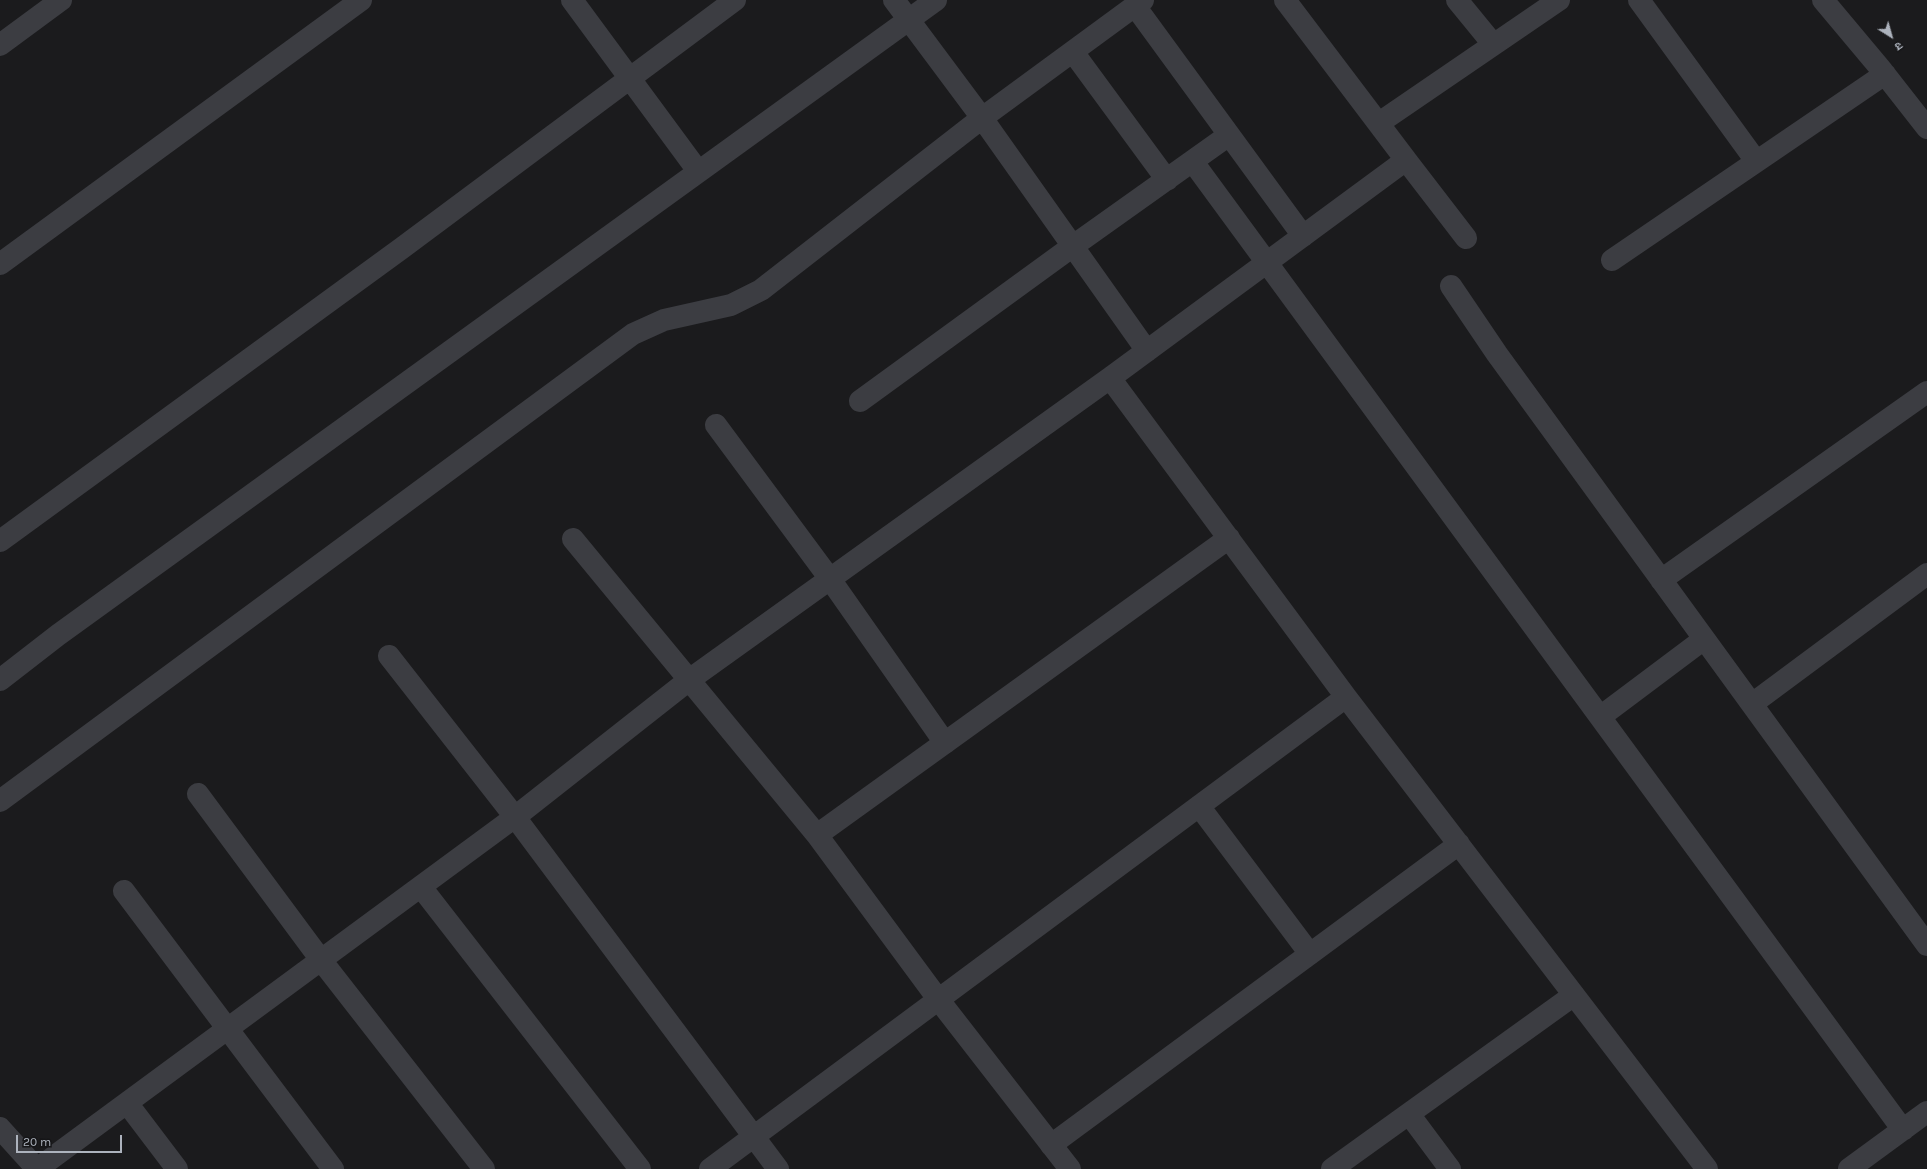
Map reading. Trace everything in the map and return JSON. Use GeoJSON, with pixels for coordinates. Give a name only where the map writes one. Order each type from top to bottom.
{"type":"FeatureCollection","features":[{"type":"Feature","properties":{"kind":"street"},"geometry":{"type":"LineString","coordinates":[[0,45],[61,0]]}},
{"type":"Feature","properties":{"kind":"street"},"geometry":{"type":"LineString","coordinates":[[0,264],[361,0]]}},
{"type":"Feature","properties":{"kind":"street"},"geometry":{"type":"LineString","coordinates":[[572,0],[698,171]]}},
{"type":"Feature","properties":{"kind":"street"},"geometry":{"type":"LineString","coordinates":[[0,541],[396,252],[735,0]]}},
{"type":"Feature","properties":{"kind":"street"},"geometry":{"type":"LineString","coordinates":[[894,0],[982,118],[1147,351]]}},
{"type":"Feature","properties":{"kind":"street"},"geometry":{"type":"LineString","coordinates":[[0,680],[58,635],[936,0]]}},
{"type":"Feature","properties":{"kind":"street"},"geometry":{"type":"LineString","coordinates":[[1285,0],[1466,238]]}},
{"type":"Feature","properties":{"kind":"street"},"geometry":{"type":"LineString","coordinates":[[1457,0],[1493,44]]}},
{"type":"Feature","properties":{"kind":"street"},"geometry":{"type":"LineString","coordinates":[[1379,123],[1559,0]]}},
{"type":"Feature","properties":{"kind":"street"},"geometry":{"type":"LineString","coordinates":[[1640,0],[1756,161]]}},
{"type":"Feature","properties":{"kind":"street"},"geometry":{"type":"LineString","coordinates":[[1823,0],[1885,74],[1927,128]]}},
{"type":"Feature","properties":{"kind":"street"},"geometry":{"type":"LineString","coordinates":[[0,801],[633,334],[664,320],[731,305],[761,290],[982,118],[1139,3],[1230,135],[1303,236]]}},
{"type":"Feature","properties":{"kind":"street"},"geometry":{"type":"LineString","coordinates":[[1073,52],[1167,180]]}},
{"type":"Feature","properties":{"kind":"street"},"geometry":{"type":"LineString","coordinates":[[1612,260],[1885,74]]}},
{"type":"Feature","properties":{"kind":"street"},"geometry":{"type":"LineString","coordinates":[[860,401],[1073,246],[1230,135]]}},
{"type":"Feature","properties":{"kind":"street"},"geometry":{"type":"LineString","coordinates":[[0,1128],[37,1169],[515,817],[689,680],[1110,378],[1406,160]]}},
{"type":"Feature","properties":{"kind":"street"},"geometry":{"type":"LineString","coordinates":[[1193,162],[1903,1130]]}},
{"type":"Feature","properties":{"kind":"street"},"geometry":{"type":"LineString","coordinates":[[1451,286],[1502,360],[1927,945]]}},
{"type":"Feature","properties":{"kind":"street"},"geometry":{"type":"LineString","coordinates":[[1110,378],[1346,697],[1707,1169]]}},
{"type":"Feature","properties":{"kind":"street"},"geometry":{"type":"LineString","coordinates":[[1661,580],[1927,392]]}},
{"type":"Feature","properties":{"kind":"street"},"geometry":{"type":"LineString","coordinates":[[716,424],[830,579],[945,743]]}},
{"type":"Feature","properties":{"kind":"street"},"geometry":{"type":"LineString","coordinates":[[817,836],[1229,538]]}},
{"type":"Feature","properties":{"kind":"street"},"geometry":{"type":"LineString","coordinates":[[574,539],[817,836],[938,999],[1070,1169]]}},
{"type":"Feature","properties":{"kind":"street"},"geometry":{"type":"LineString","coordinates":[[1752,704],[1927,574]]}},
{"type":"Feature","properties":{"kind":"street"},"geometry":{"type":"LineString","coordinates":[[1600,717],[1704,639]]}},
{"type":"Feature","properties":{"kind":"street"},"geometry":{"type":"LineString","coordinates":[[389,656],[515,817],[778,1169]]}},
{"type":"Feature","properties":{"kind":"street"},"geometry":{"type":"LineString","coordinates":[[710,1169],[1346,697]]}},
{"type":"Feature","properties":{"kind":"street"},"geometry":{"type":"LineString","coordinates":[[198,794],[321,960],[484,1169]]}},
{"type":"Feature","properties":{"kind":"street"},"geometry":{"type":"LineString","coordinates":[[1199,806],[1310,954]]}},
{"type":"Feature","properties":{"kind":"street"},"geometry":{"type":"LineString","coordinates":[[1051,1145],[1459,844]]}},
{"type":"Feature","properties":{"kind":"street"},"geometry":{"type":"LineString","coordinates":[[420,887],[640,1169]]}},
{"type":"Feature","properties":{"kind":"street"},"geometry":{"type":"LineString","coordinates":[[124,891],[332,1169]]}},
{"type":"Feature","properties":{"kind":"street"},"geometry":{"type":"LineString","coordinates":[[1332,1169],[1574,995]]}},
{"type":"Feature","properties":{"kind":"street"},"geometry":{"type":"LineString","coordinates":[[127,1103],[177,1169]]}},
{"type":"Feature","properties":{"kind":"street"},"geometry":{"type":"LineString","coordinates":[[1849,1169],[1927,1112]]}},
{"type":"Feature","properties":{"kind":"street"},"geometry":{"type":"LineString","coordinates":[[1409,1114],[1450,1169]]}}]}
